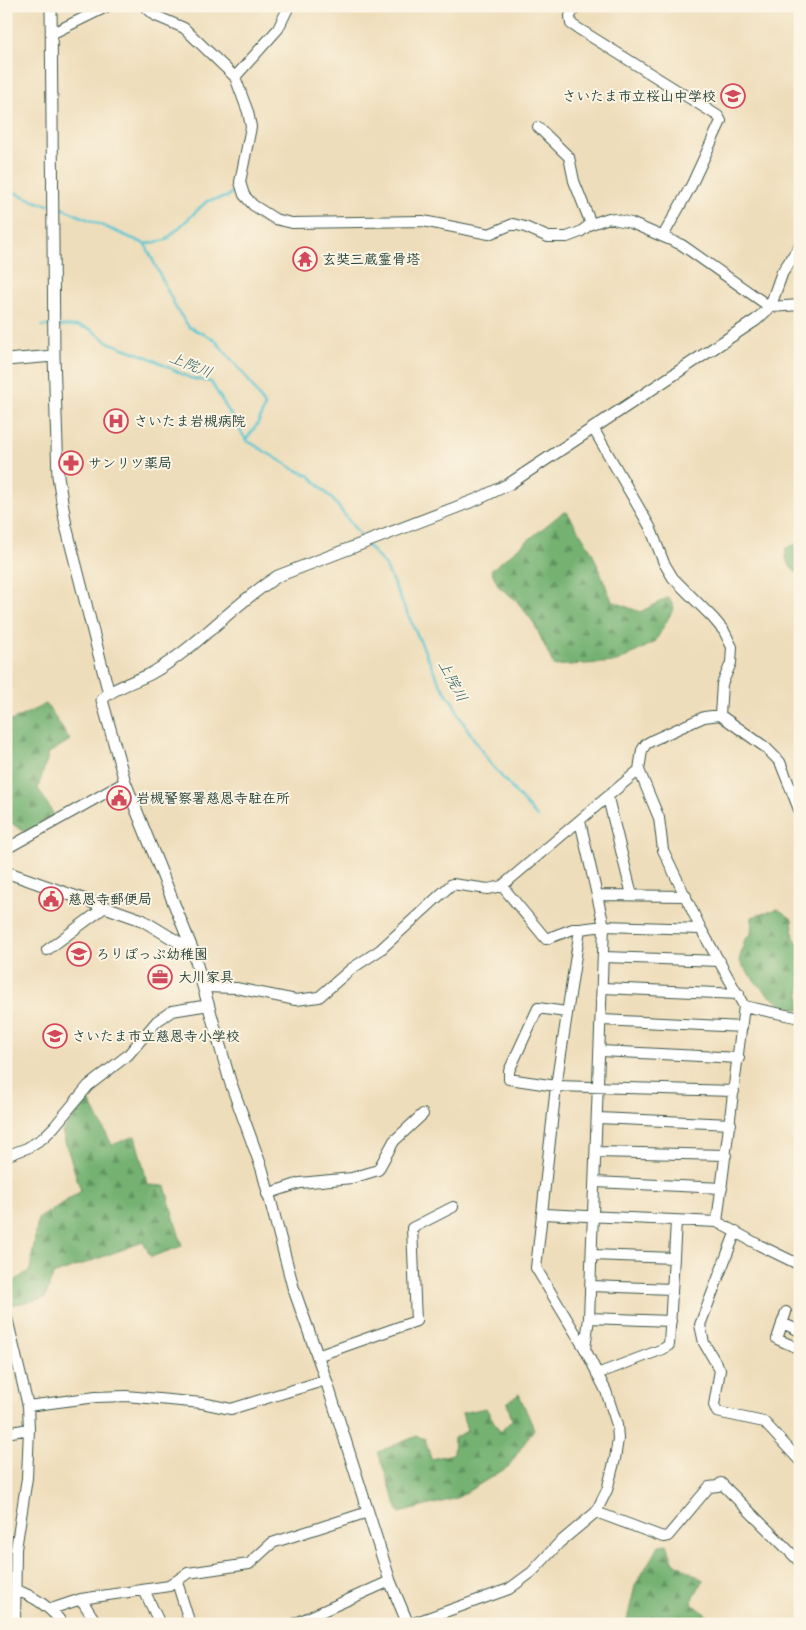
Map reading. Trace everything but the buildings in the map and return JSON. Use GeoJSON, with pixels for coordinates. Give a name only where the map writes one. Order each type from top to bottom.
{"type":"FeatureCollection","features":[{"type":"Feature","properties":{"kind":"street"},"geometry":{"type":"LineString","coordinates":[[51,6],[54,356],[58,476],[66,526],[109,694]]}},
{"type":"Feature","properties":{"kind":"street"},"geometry":{"type":"LineString","coordinates":[[52,34],[108,6]]}},
{"type":"Feature","properties":{"kind":"street"},"geometry":{"type":"LineString","coordinates":[[144,6],[156,16],[184,28],[235,77],[248,112],[251,128],[240,182],[242,190],[253,205],[275,219],[292,224],[342,221],[423,221],[489,234],[513,224],[548,237],[567,236],[580,232],[591,224],[609,218],[631,222],[682,245],[770,307],[800,305]]}},
{"type":"Feature","properties":{"kind":"street"},"geometry":{"type":"LineString","coordinates":[[235,77],[278,29],[289,6]]}},
{"type":"Feature","properties":{"kind":"street"},"geometry":{"type":"LineString","coordinates":[[576,6],[570,16],[571,24],[718,116],[721,122],[691,186],[663,236]]}},
{"type":"Feature","properties":{"kind":"street"},"geometry":{"type":"LineString","coordinates":[[538,127],[569,157],[574,181],[591,224]]}},
{"type":"Feature","properties":{"kind":"street"},"geometry":{"type":"LineString","coordinates":[[580,929],[556,1086],[536,1268],[585,1349],[606,1391],[617,1425],[618,1439],[607,1490],[596,1512],[558,1543],[532,1572],[510,1589],[409,1624],[390,1581],[326,1380],[293,1287],[268,1194],[250,1134],[230,1081],[193,951],[125,782],[102,700],[109,694],[152,674],[171,661],[253,592],[278,576],[478,499],[509,484],[756,320],[770,307],[782,273],[800,246]]}},
{"type":"Feature","properties":{"kind":"street"},"geometry":{"type":"LineString","coordinates":[[6,360],[54,356]]}},
{"type":"Feature","properties":{"kind":"street"},"geometry":{"type":"LineString","coordinates":[[593,428],[650,527],[664,563],[673,578],[724,631],[732,647],[731,663],[722,684],[720,715]]}},
{"type":"Feature","properties":{"kind":"street"},"geometry":{"type":"LineString","coordinates":[[717,1222],[744,1006],[701,929],[663,850],[659,818],[639,770],[639,756],[646,744],[704,717],[720,715],[764,747],[780,762],[800,812]]}},
{"type":"Feature","properties":{"kind":"street"},"geometry":{"type":"LineString","coordinates":[[204,987],[236,988],[296,1000],[319,997],[351,969],[380,950],[452,884],[488,889],[502,886],[639,770]]}},
{"type":"Feature","properties":{"kind":"street"},"geometry":{"type":"LineString","coordinates":[[6,849],[125,782]]}},
{"type":"Feature","properties":{"kind":"street"},"geometry":{"type":"LineString","coordinates":[[608,798],[632,895]]}},
{"type":"Feature","properties":{"kind":"street"},"geometry":{"type":"LineString","coordinates":[[580,821],[604,926],[591,1286],[585,1349]]}},
{"type":"Feature","properties":{"kind":"street"},"geometry":{"type":"LineString","coordinates":[[6,872],[142,920],[193,951]]}},
{"type":"Feature","properties":{"kind":"street"},"geometry":{"type":"LineString","coordinates":[[502,886],[546,939],[573,929],[604,926],[701,929]]}},
{"type":"Feature","properties":{"kind":"street"},"geometry":{"type":"LineString","coordinates":[[597,895],[686,896]]}},
{"type":"Feature","properties":{"kind":"street"},"geometry":{"type":"LineString","coordinates":[[47,950],[105,907]]}},
{"type":"Feature","properties":{"kind":"street"},"geometry":{"type":"LineString","coordinates":[[604,957],[720,961]]}},
{"type":"Feature","properties":{"kind":"street"},"geometry":{"type":"LineString","coordinates":[[603,988],[739,994]]}},
{"type":"Feature","properties":{"kind":"street"},"geometry":{"type":"LineString","coordinates":[[6,1156],[27,1148],[43,1138],[88,1086],[128,1056],[157,1021],[172,1010],[209,1005]]}},
{"type":"Feature","properties":{"kind":"street"},"geometry":{"type":"LineString","coordinates":[[744,1006],[800,1018]]}},
{"type":"Feature","properties":{"kind":"street"},"geometry":{"type":"LineString","coordinates":[[566,1012],[538,1008],[508,1077],[513,1080],[556,1086],[734,1091]]}},
{"type":"Feature","properties":{"kind":"street"},"geometry":{"type":"LineString","coordinates":[[602,1020],[742,1027]]}},
{"type":"Feature","properties":{"kind":"street"},"geometry":{"type":"LineString","coordinates":[[600,1051],[739,1058]]}},
{"type":"Feature","properties":{"kind":"street"},"geometry":{"type":"LineString","coordinates":[[268,1194],[300,1183],[352,1178],[378,1170],[394,1141],[423,1114]]}},
{"type":"Feature","properties":{"kind":"street"},"geometry":{"type":"LineString","coordinates":[[598,1118],[730,1124]]}},
{"type":"Feature","properties":{"kind":"street"},"geometry":{"type":"LineString","coordinates":[[596,1152],[726,1156]]}},
{"type":"Feature","properties":{"kind":"street"},"geometry":{"type":"LineString","coordinates":[[595,1182],[722,1188]]}},
{"type":"Feature","properties":{"kind":"street"},"geometry":{"type":"LineString","coordinates":[[317,1356],[416,1321],[412,1228],[453,1207]]}},
{"type":"Feature","properties":{"kind":"street"},"geometry":{"type":"LineString","coordinates":[[543,1214],[717,1222],[758,1245],[800,1265]]}},
{"type":"Feature","properties":{"kind":"street"},"geometry":{"type":"LineString","coordinates":[[597,1374],[663,1349],[668,1344],[671,1321],[676,1221]]}},
{"type":"Feature","properties":{"kind":"street"},"geometry":{"type":"LineString","coordinates":[[736,1231],[701,1319],[701,1337],[720,1370],[714,1405],[717,1412],[764,1422],[800,1461]]}},
{"type":"Feature","properties":{"kind":"street"},"geometry":{"type":"LineString","coordinates":[[592,1255],[674,1258]]}},
{"type":"Feature","properties":{"kind":"street"},"geometry":{"type":"LineString","coordinates":[[591,1286],[672,1289]]}},
{"type":"Feature","properties":{"kind":"street"},"geometry":{"type":"LineString","coordinates":[[786,1312],[777,1338],[800,1349]]}},
{"type":"Feature","properties":{"kind":"street"},"geometry":{"type":"LineString","coordinates":[[6,1314],[28,1406],[29,1429],[27,1478],[16,1549],[16,1624]]}},
{"type":"Feature","properties":{"kind":"street"},"geometry":{"type":"LineString","coordinates":[[589,1318],[671,1321]]}},
{"type":"Feature","properties":{"kind":"street"},"geometry":{"type":"LineString","coordinates":[[782,1323],[800,1331]]}},
{"type":"Feature","properties":{"kind":"street"},"geometry":{"type":"LineString","coordinates":[[28,1406],[96,1397],[126,1396],[202,1402],[231,1409],[326,1380]]}},
{"type":"Feature","properties":{"kind":"street"},"geometry":{"type":"LineString","coordinates":[[6,1433],[29,1429]]}},
{"type":"Feature","properties":{"kind":"street"},"geometry":{"type":"LineString","coordinates":[[596,1512],[663,1537],[668,1536],[709,1487],[718,1486],[721,1483],[800,1562]]}},
{"type":"Feature","properties":{"kind":"street"},"geometry":{"type":"LineString","coordinates":[[51,1609],[81,1599],[169,1586],[188,1573],[249,1564],[272,1543],[368,1512]]}},
{"type":"Feature","properties":{"kind":"street"},"geometry":{"type":"LineString","coordinates":[[294,1624],[390,1581]]}},
{"type":"Feature","properties":{"kind":"street"},"geometry":{"type":"LineString","coordinates":[[177,1582],[190,1624]]}},
{"type":"Feature","properties":{"kind":"street"},"geometry":{"type":"LineString","coordinates":[[16,1590],[35,1597],[51,1609],[63,1624]]}},
{"type":"Feature","properties":{"kind":"street"},"geometry":{"type":"LineString","coordinates":[[144,1590],[160,1624]]}},
{"type":"Feature","properties":{"kind":"street"},"geometry":{"type":"LineString","coordinates":[[81,1599],[97,1624]]}},
{"type":"Feature","properties":{"kind":"green space"},"geometry":{"type":"Polygon","coordinates":[[[567,512],[592,552],[612,601],[640,612],[669,597],[674,608],[655,642],[617,662],[554,666],[534,623],[516,600],[499,587],[491,570],[562,513],[567,512]]]}},
{"type":"Feature","properties":{"kind":"green space"},"geometry":{"type":"Polygon","coordinates":[[[797,544],[800,546],[800,575],[793,570],[786,557],[786,548],[797,544]]]}},
{"type":"Feature","properties":{"kind":"green space"},"geometry":{"type":"Polygon","coordinates":[[[46,704],[70,740],[49,753],[38,788],[54,815],[24,832],[6,819],[6,716],[11,721],[46,704]]]}},
{"type":"Feature","properties":{"kind":"green space"},"geometry":{"type":"Polygon","coordinates":[[[778,909],[792,919],[794,938],[800,944],[800,1010],[781,1004],[765,992],[739,961],[745,939],[751,935],[752,917],[778,909]]]}},
{"type":"Feature","properties":{"kind":"green space"},"geometry":{"type":"Polygon","coordinates":[[[88,1098],[112,1145],[135,1136],[148,1185],[165,1186],[182,1246],[151,1257],[143,1242],[53,1275],[45,1298],[11,1305],[6,1287],[30,1270],[38,1219],[81,1191],[62,1132],[88,1098]]]}},
{"type":"Feature","properties":{"kind":"green space"},"geometry":{"type":"Polygon","coordinates":[[[519,1394],[534,1429],[508,1467],[457,1498],[399,1513],[378,1452],[417,1436],[425,1439],[431,1459],[453,1454],[454,1438],[467,1431],[462,1413],[486,1408],[500,1432],[512,1420],[507,1403],[519,1394]]]}},
{"type":"Feature","properties":{"kind":"green space"},"geometry":{"type":"Polygon","coordinates":[[[667,1544],[673,1561],[703,1580],[691,1602],[717,1624],[626,1624],[635,1586],[659,1545],[667,1544]]]}},
{"type":"Feature","properties":{"kind":"waterway","name":"上院川"},"geometry":{"type":"LineString","coordinates":[[6,189],[49,205]]}},
{"type":"Feature","properties":{"kind":"waterway"},"geometry":{"type":"LineString","coordinates":[[57,206],[145,244],[166,240],[207,201],[227,197],[235,189]]}},
{"type":"Feature","properties":{"kind":"waterway"},"geometry":{"type":"LineString","coordinates":[[145,244],[177,310],[189,327],[214,339],[247,378],[265,406],[258,423],[246,440]]}},
{"type":"Feature","properties":{"kind":"waterway","name":"上院川"},"geometry":{"type":"LineString","coordinates":[[42,326],[51,326]]}},
{"type":"Feature","properties":{"kind":"waterway","name":"上院川"},"geometry":{"type":"LineString","coordinates":[[56,326],[78,326],[90,329],[110,343],[148,357],[190,378],[211,382],[246,440],[294,469],[310,476],[334,501],[362,538]]}},
{"type":"Feature","properties":{"kind":"waterway","name":"上院川"},"geometry":{"type":"LineString","coordinates":[[367,545],[385,565],[440,684],[454,704],[459,716],[489,762],[537,817]]}},
{"type":"Feature","properties":{"kind":"place","name":"さいたま市立桜山中学校"},"geometry":{"type":"Point","coordinates":[733,96]}},
{"type":"Feature","properties":{"kind":"place","name":"玄奘三蔵霊骨塔"},"geometry":{"type":"Point","coordinates":[305,259]}},
{"type":"Feature","properties":{"kind":"place","name":"さいたま岩槻病院"},"geometry":{"type":"Point","coordinates":[116,421]}},
{"type":"Feature","properties":{"kind":"place","name":"サンリツ薬局"},"geometry":{"type":"Point","coordinates":[71,463]}},
{"type":"Feature","properties":{"kind":"place","name":"岩槻警察署慈恩寺駐在所"},"geometry":{"type":"Point","coordinates":[119,798]}},
{"type":"Feature","properties":{"kind":"place","name":"慈恩寺郵便局"},"geometry":{"type":"Point","coordinates":[51,899]}},
{"type":"Feature","properties":{"kind":"place","name":"ろりぽっぷ幼稚園"},"geometry":{"type":"Point","coordinates":[79,954]}},
{"type":"Feature","properties":{"kind":"place","name":"大川家具"},"geometry":{"type":"Point","coordinates":[160,977]}},
{"type":"Feature","properties":{"kind":"place","name":"さいたま市立慈恩寺小学校"},"geometry":{"type":"Point","coordinates":[55,1036]}}]}
